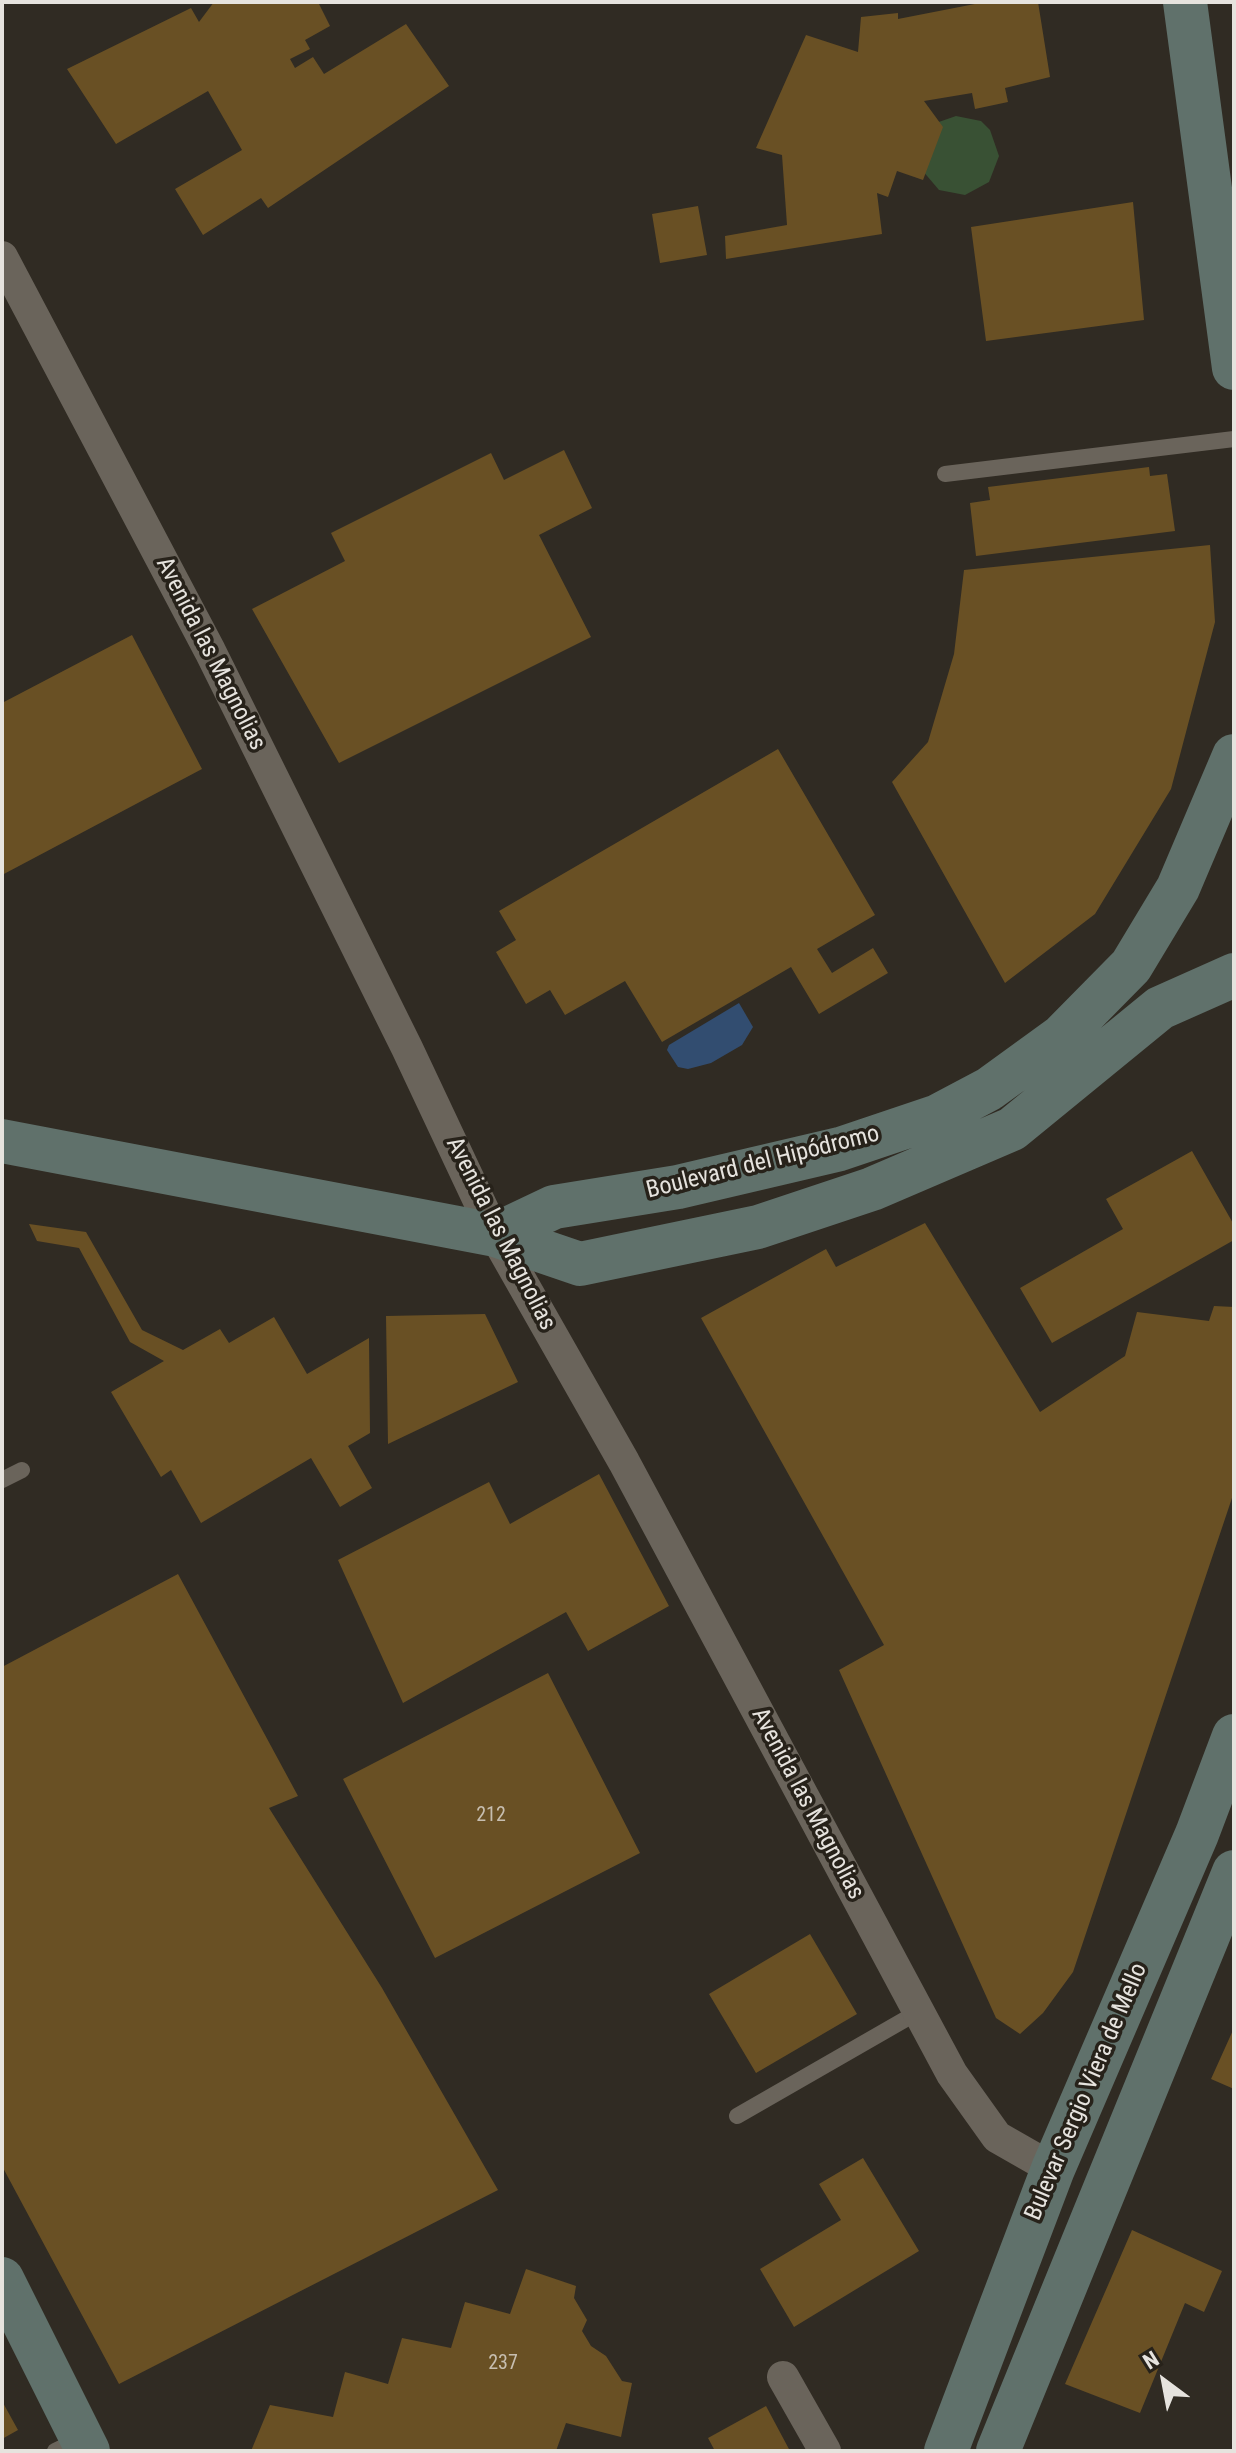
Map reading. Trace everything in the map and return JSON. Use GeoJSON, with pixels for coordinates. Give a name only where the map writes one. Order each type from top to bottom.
{"type":"FeatureCollection","features":[{"type":"Feature","properties":{"kind":"street"},"geometry":{"type":"LineString","coordinates":[[1185,2],[1234,368]]}},
{"type":"Feature","properties":{"kind":"street","name":"Avenida las Magnolias"},"geometry":{"type":"LineString","coordinates":[[2,257],[210,651],[407,1048],[495,1235],[624,1462],[952,2074],[997,2137],[1053,2169]]}},
{"type":"Feature","properties":{"kind":"street","name":"Boulevard del Hipódromo"},"geometry":{"type":"LineString","coordinates":[[495,1235],[554,1207],[678,1187],[840,1149],[938,1116],[989,1089],[1062,1036],[1131,966],[1178,888],[1234,756]]}},
{"type":"Feature","properties":{"kind":"street","name":"Boulevard del Hipódromo"},"geometry":{"type":"LineString","coordinates":[[2,1141],[495,1235],[580,1264],[758,1227],[872,1189],[1012,1129],[1160,1008],[1234,975]]}},
{"type":"Feature","properties":{"kind":"street"},"geometry":{"type":"LineString","coordinates":[[989,1089],[1012,1129]]}},
{"type":"Feature","properties":{"kind":"street","name":"Bulevar Sergio Viera de Mello"},"geometry":{"type":"LineString","coordinates":[[946,2451],[1053,2169],[1197,1834],[1234,1736]]}},
{"type":"Feature","properties":{"kind":"street","name":"Bulevar Sergio Viera de Mello"},"geometry":{"type":"LineString","coordinates":[[998,2451],[1234,1872]]}},
{"type":"Feature","properties":{"kind":"street"},"geometry":{"type":"LineString","coordinates":[[2,2279],[75,2447]]}},
{"type":"Feature","properties":{"kind":"street"},"geometry":{"type":"LineString","coordinates":[[783,2377],[825,2451]]}},
{"type":"Feature","properties":{"kind":"lane"},"geometry":{"type":"LineString","coordinates":[[945,474],[1234,439]]}},
{"type":"Feature","properties":{"kind":"lane"},"geometry":{"type":"LineString","coordinates":[[2,1480],[22,1470]]}},
{"type":"Feature","properties":{"kind":"lane"},"geometry":{"type":"LineString","coordinates":[[737,2116],[918,2012]]}},
{"type":"Feature","properties":{"kind":"green space"},"geometry":{"type":"Polygon","coordinates":[[[956,116],[981,121],[990,130],[999,156],[989,182],[965,195],[939,190],[922,170],[933,124],[956,116]]]}},
{"type":"Feature","properties":{"kind":"water"},"geometry":{"type":"Polygon","coordinates":[[[739,1003],[753,1027],[742,1045],[711,1063],[688,1069],[678,1067],[667,1050],[669,1045],[739,1003]]]}},
{"type":"Feature","properties":{"kind":"building"},"geometry":{"type":"Polygon","coordinates":[[[214,2],[318,2],[330,26],[305,40],[310,49],[290,59],[295,68],[313,57],[324,74],[406,24],[449,86],[268,208],[261,198],[203,235],[175,189],[242,150],[208,91],[116,144],[67,69],[191,8],[199,22],[214,2]]]}},
{"type":"Feature","properties":{"kind":"building"},"geometry":{"type":"Polygon","coordinates":[[[985,2],[1038,2],[1050,77],[1005,88],[1008,102],[975,109],[972,93],[924,101],[943,127],[923,180],[897,171],[888,197],[877,193],[882,234],[726,259],[725,236],[787,225],[782,155],[756,148],[806,35],[858,52],[861,17],[898,13],[898,19],[985,2]]]}},
{"type":"Feature","properties":{"kind":"building"},"geometry":{"type":"Polygon","coordinates":[[[1133,202],[1144,320],[986,341],[971,227],[1133,202]]]}},
{"type":"Feature","properties":{"kind":"building"},"geometry":{"type":"Polygon","coordinates":[[[698,206],[707,255],[660,263],[652,214],[698,206]]]}},
{"type":"Feature","properties":{"kind":"building"},"geometry":{"type":"Polygon","coordinates":[[[564,450],[592,508],[539,535],[591,637],[339,763],[252,609],[345,561],[331,533],[491,453],[504,480],[564,450]]]}},
{"type":"Feature","properties":{"kind":"building"},"geometry":{"type":"Polygon","coordinates":[[[1149,467],[1150,476],[1167,474],[1175,531],[976,556],[970,503],[990,500],[988,487],[1149,467]]]}},
{"type":"Feature","properties":{"kind":"building"},"geometry":{"type":"Polygon","coordinates":[[[1210,545],[1215,622],[1171,789],[1095,914],[1005,983],[892,782],[928,742],[954,654],[964,570],[1210,545]]]}},
{"type":"Feature","properties":{"kind":"building"},"geometry":{"type":"Polygon","coordinates":[[[132,635],[202,769],[2,875],[2,703],[132,635]]]}},
{"type":"Feature","properties":{"kind":"building"},"geometry":{"type":"Polygon","coordinates":[[[778,749],[875,915],[817,949],[832,973],[873,948],[888,973],[819,1014],[791,967],[662,1042],[625,981],[565,1015],[550,990],[526,1004],[496,952],[516,940],[499,911],[778,749]]]}},
{"type":"Feature","properties":{"kind":"building"},"geometry":{"type":"Polygon","coordinates":[[[1192,1151],[1234,1225],[1234,1240],[1052,1343],[1020,1288],[1123,1229],[1106,1199],[1192,1151]]]}},
{"type":"Feature","properties":{"kind":"building"},"geometry":{"type":"Polygon","coordinates":[[[925,1223],[1040,1412],[1125,1356],[1137,1312],[1209,1321],[1214,1306],[1234,1307],[1234,1492],[1073,1972],[1043,2013],[1020,2034],[996,2018],[839,1670],[884,1645],[701,1318],[826,1249],[836,1267],[925,1223]]]}},
{"type":"Feature","properties":{"kind":"building"},"geometry":{"type":"Polygon","coordinates":[[[29,1224],[86,1232],[142,1330],[183,1350],[220,1329],[229,1343],[274,1317],[307,1374],[369,1338],[370,1433],[348,1446],[372,1488],[340,1507],[311,1458],[201,1523],[171,1470],[161,1477],[111,1392],[164,1361],[130,1342],[79,1248],[37,1241],[29,1224]]]}},
{"type":"Feature","properties":{"kind":"building"},"geometry":{"type":"Polygon","coordinates":[[[485,1314],[518,1382],[388,1444],[386,1316],[485,1314]]]}},
{"type":"Feature","properties":{"kind":"building"},"geometry":{"type":"Polygon","coordinates":[[[599,1474],[669,1606],[588,1651],[566,1612],[403,1703],[338,1560],[489,1482],[510,1524],[599,1474]]]}},
{"type":"Feature","properties":{"kind":"building"},"geometry":{"type":"Polygon","coordinates":[[[178,1574],[298,1796],[269,1808],[382,1988],[498,2190],[119,2384],[2,2166],[2,1667],[178,1574]]]}},
{"type":"Feature","properties":{"kind":"building"},"geometry":{"type":"Polygon","coordinates":[[[548,1673],[640,1853],[435,1958],[343,1779],[548,1673]]]}},
{"type":"Feature","properties":{"kind":"building"},"geometry":{"type":"Polygon","coordinates":[[[810,1934],[857,2014],[756,2073],[709,1994],[810,1934]]]}},
{"type":"Feature","properties":{"kind":"building"},"geometry":{"type":"Polygon","coordinates":[[[1234,2028],[1234,2089],[1211,2079],[1234,2028]]]}},
{"type":"Feature","properties":{"kind":"building"},"geometry":{"type":"Polygon","coordinates":[[[863,2158],[919,2251],[794,2327],[760,2269],[841,2220],[819,2184],[863,2158]]]}},
{"type":"Feature","properties":{"kind":"building"},"geometry":{"type":"Polygon","coordinates":[[[1132,2230],[1222,2271],[1204,2312],[1185,2303],[1140,2413],[1065,2384],[1132,2230]]]}},
{"type":"Feature","properties":{"kind":"building"},"geometry":{"type":"Polygon","coordinates":[[[526,2269],[576,2286],[574,2298],[587,2320],[582,2331],[591,2346],[606,2356],[622,2381],[632,2383],[621,2437],[566,2423],[556,2451],[251,2451],[270,2405],[333,2417],[345,2372],[388,2384],[402,2338],[451,2348],[465,2302],[510,2314],[526,2269]]]}},
{"type":"Feature","properties":{"kind":"building"},"geometry":{"type":"Polygon","coordinates":[[[2,2401],[18,2430],[2,2439],[2,2401]]]}},
{"type":"Feature","properties":{"kind":"building"},"geometry":{"type":"Polygon","coordinates":[[[766,2406],[790,2451],[715,2451],[708,2438],[766,2406]]]}}]}
